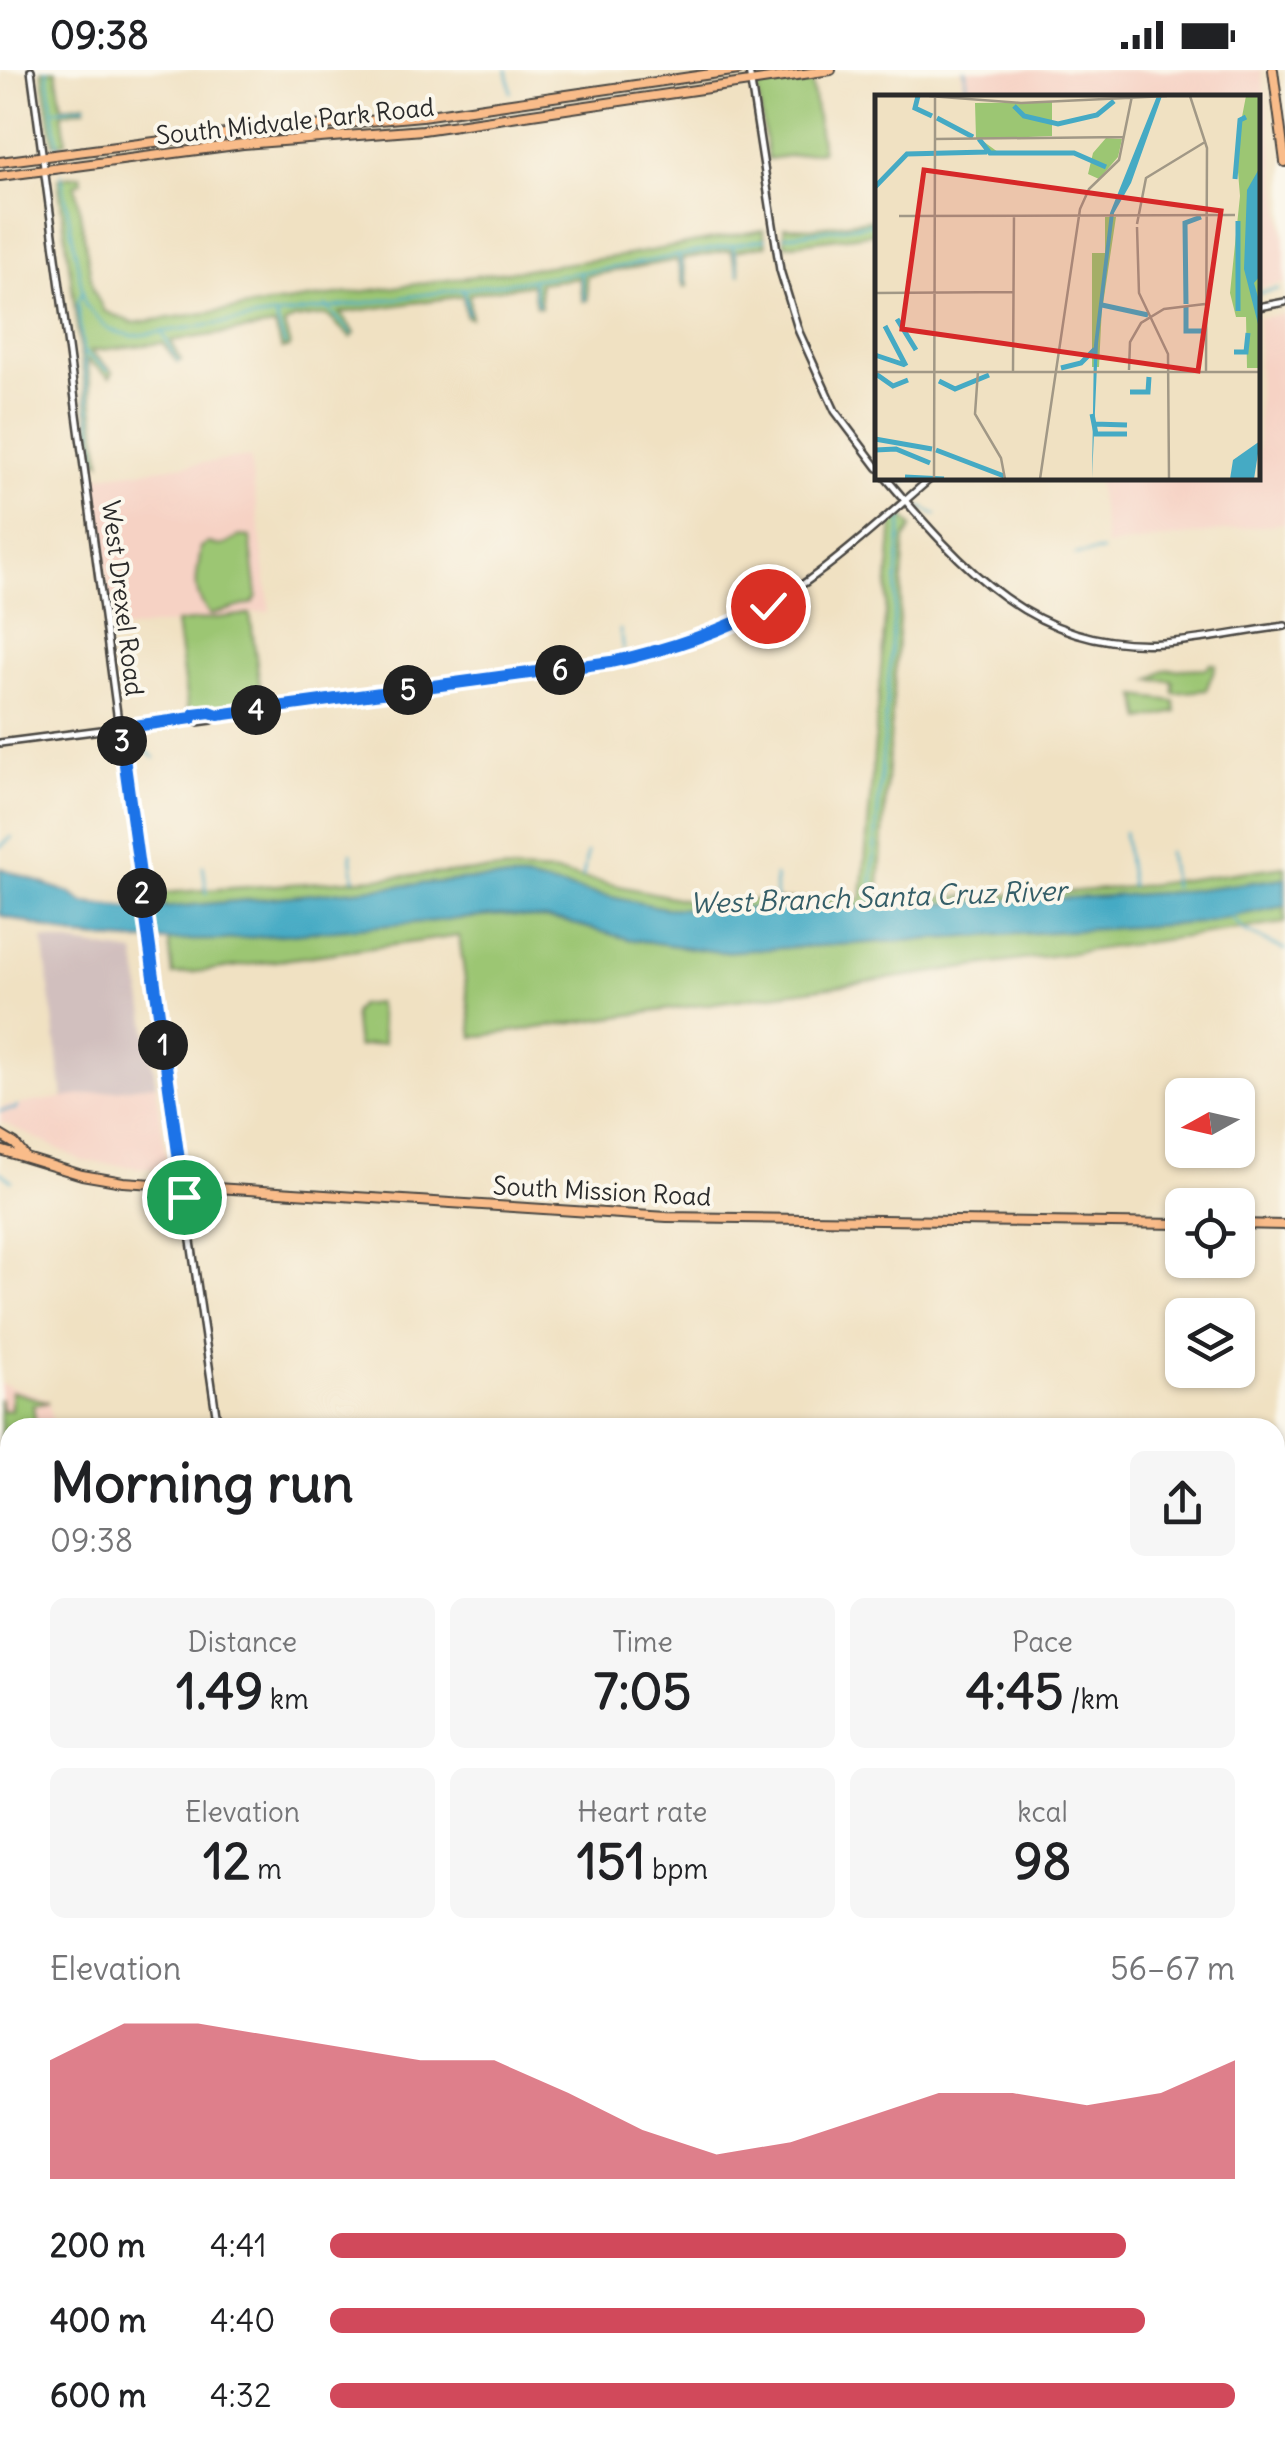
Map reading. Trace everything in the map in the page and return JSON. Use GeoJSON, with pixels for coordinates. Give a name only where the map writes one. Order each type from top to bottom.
{"type":"FeatureCollection","features":[{"type":"Feature","properties":{"kind":"main road","name":"South Midvale Park Road"},"geometry":{"type":"LineString","coordinates":[[0,162],[202,136],[422,116],[739,70]]}},
{"type":"Feature","properties":{"kind":"main road","name":"South Midvale Park Road"},"geometry":{"type":"LineString","coordinates":[[0,176],[243,144],[424,130],[830,70]]}},
{"type":"Feature","properties":{"kind":"main road"},"geometry":{"type":"LineString","coordinates":[[1273,70],[1285,160]]}},
{"type":"Feature","properties":{"kind":"main road","name":"South Mission Road"},"geometry":{"type":"LineString","coordinates":[[0,1136],[16,1144],[24,1155]]}},
{"type":"Feature","properties":{"kind":"main road","name":"South Mission Road"},"geometry":{"type":"LineString","coordinates":[[0,1150],[82,1175],[123,1182],[667,1216],[1165,1224]]}},
{"type":"Feature","properties":{"kind":"main road"},"geometry":{"type":"LineString","coordinates":[[1255,1224],[1285,1225]]}},
{"type":"Feature","properties":{"kind":"street","name":"West Drexel Road"},"geometry":{"type":"LineString","coordinates":[[32,70],[217,1418]]}},
{"type":"Feature","properties":{"kind":"street"},"geometry":{"type":"LineString","coordinates":[[749,70],[780,270],[800,332],[835,411],[875,464]]}},
{"type":"Feature","properties":{"kind":"street"},"geometry":{"type":"LineString","coordinates":[[1260,308],[1285,302]]}},
{"type":"Feature","properties":{"kind":"street"},"geometry":{"type":"LineString","coordinates":[[888,480],[971,573],[1034,616],[1074,635],[1164,642],[1285,626]]}},
{"type":"Feature","properties":{"kind":"street"},"geometry":{"type":"LineString","coordinates":[[0,743],[192,718],[196,722],[212,720],[218,715],[572,668],[652,653],[733,625],[768,606],[850,548],[929,480]]}},
{"type":"Feature","properties":{"kind":"shaded area"},"geometry":{"type":"Polygon","coordinates":[[[961,70],[1261,70],[1285,240],[1285,283],[1260,288],[1260,95],[965,95],[961,70]]]}},
{"type":"Feature","properties":{"kind":"shaded area"},"geometry":{"type":"Polygon","coordinates":[[[1285,314],[1285,523],[1106,546],[1097,480],[1260,480],[1260,318],[1285,314]]]}},
{"type":"Feature","properties":{"kind":"shaded area"},"geometry":{"type":"Polygon","coordinates":[[[250,457],[270,611],[113,631],[93,477],[250,457]]]}},
{"type":"Feature","properties":{"kind":"shaded area"},"geometry":{"type":"Polygon","coordinates":[[[43,939],[135,953],[156,1084],[63,1098],[43,939]]]}},
{"type":"Feature","properties":{"kind":"shaded area"},"geometry":{"type":"Polygon","coordinates":[[[156,1084],[168,1171],[83,1161],[0,1121],[0,1107],[156,1084]]]}},
{"type":"Feature","properties":{"kind":"shaded area"},"geometry":{"type":"Polygon","coordinates":[[[0,1383],[48,1399],[51,1418],[0,1418],[0,1383]]]}},
{"type":"Feature","properties":{"kind":"green space"},"geometry":{"type":"Polygon","coordinates":[[[42,70],[56,70],[62,107],[85,103],[85,108],[62,113],[66,142],[53,144],[42,70]]]}},
{"type":"Feature","properties":{"kind":"green space"},"geometry":{"type":"Polygon","coordinates":[[[811,77],[822,151],[768,159],[757,86],[811,77]]]}},
{"type":"Feature","properties":{"kind":"green space"},"geometry":{"type":"Polygon","coordinates":[[[81,175],[82,182],[75,184],[93,289],[104,311],[133,323],[628,255],[763,230],[766,245],[735,251],[740,275],[731,250],[682,259],[687,286],[684,287],[677,260],[586,276],[588,300],[583,301],[579,278],[539,283],[541,307],[536,306],[532,284],[469,294],[471,318],[466,317],[463,296],[340,313],[355,333],[351,338],[327,315],[294,319],[284,325],[290,347],[282,349],[275,326],[171,341],[181,360],[177,362],[163,343],[90,351],[113,372],[110,377],[87,360],[101,462],[94,459],[58,178],[81,175]]]}},
{"type":"Feature","properties":{"kind":"green space"},"geometry":{"type":"Polygon","coordinates":[[[875,219],[875,233],[785,245],[784,227],[812,228],[875,219]]]}},
{"type":"Feature","properties":{"kind":"green space"},"geometry":{"type":"Polygon","coordinates":[[[904,517],[912,527],[905,539],[878,899],[1132,887],[1285,866],[1285,923],[473,1037],[459,936],[173,975],[163,893],[492,870],[557,873],[691,901],[862,899],[893,522],[904,517]]]}},
{"type":"Feature","properties":{"kind":"green space"},"geometry":{"type":"Polygon","coordinates":[[[239,536],[250,537],[257,596],[253,603],[210,615],[197,590],[201,547],[209,543],[225,545],[239,536]]]}},
{"type":"Feature","properties":{"kind":"green space"},"geometry":{"type":"Polygon","coordinates":[[[250,614],[262,701],[188,711],[176,623],[250,614]]]}},
{"type":"Feature","properties":{"kind":"green space"},"geometry":{"type":"Polygon","coordinates":[[[1210,663],[1216,665],[1206,690],[1174,693],[1173,681],[1150,680],[1165,670],[1207,668],[1210,663]]]}},
{"type":"Feature","properties":{"kind":"green space"},"geometry":{"type":"Polygon","coordinates":[[[1137,696],[1174,701],[1176,712],[1142,720],[1137,696]]]}},
{"type":"Feature","properties":{"kind":"green space"},"geometry":{"type":"Polygon","coordinates":[[[377,1003],[384,1043],[357,1047],[353,1013],[359,1005],[377,1003]]]}},
{"type":"Feature","properties":{"kind":"green space"},"geometry":{"type":"Polygon","coordinates":[[[11,1391],[48,1402],[33,1405],[35,1418],[1,1418],[0,1398],[2,1411],[11,1410],[11,1391]]]}},
{"type":"Feature","properties":{"kind":"water","name":"West Branch Santa Cruz River"},"geometry":{"type":"Polygon","coordinates":[[[0,868],[70,893],[84,903],[129,908],[473,879],[524,879],[664,908],[717,909],[1093,897],[1176,892],[1285,878],[1285,906],[1199,923],[719,952],[628,939],[563,921],[502,915],[223,940],[131,941],[78,937],[0,915],[0,868]]]}},
{"type":"Feature","properties":{"kind":"waterway"},"geometry":{"type":"LineString","coordinates":[[47,70],[58,147]]}},
{"type":"Feature","properties":{"kind":"waterway"},"geometry":{"type":"LineString","coordinates":[[507,70],[511,92]]}},
{"type":"Feature","properties":{"kind":"waterway"},"geometry":{"type":"LineString","coordinates":[[965,70],[968,95]]}},
{"type":"Feature","properties":{"kind":"waterway"},"geometry":{"type":"LineString","coordinates":[[54,110],[86,105]]}},
{"type":"Feature","properties":{"kind":"waterway"},"geometry":{"type":"LineString","coordinates":[[61,174],[85,305],[109,330],[133,336],[618,267],[765,239]]}},
{"type":"Feature","properties":{"kind":"waterway"},"geometry":{"type":"LineString","coordinates":[[784,236],[875,223]]}},
{"type":"Feature","properties":{"kind":"waterway"},"geometry":{"type":"LineString","coordinates":[[733,247],[739,274]]}},
{"type":"Feature","properties":{"kind":"waterway"},"geometry":{"type":"LineString","coordinates":[[679,257],[685,285]]}},
{"type":"Feature","properties":{"kind":"waterway"},"geometry":{"type":"LineString","coordinates":[[580,272],[585,300]]}},
{"type":"Feature","properties":{"kind":"waterway"},"geometry":{"type":"LineString","coordinates":[[532,279],[538,305]]}},
{"type":"Feature","properties":{"kind":"waterway"},"geometry":{"type":"LineString","coordinates":[[460,289],[468,314]]}},
{"type":"Feature","properties":{"kind":"waterway"},"geometry":{"type":"LineString","coordinates":[[1260,293],[1278,289]]}},
{"type":"Feature","properties":{"kind":"waterway"},"geometry":{"type":"LineString","coordinates":[[82,292],[77,303],[96,458]]}},
{"type":"Feature","properties":{"kind":"waterway"},"geometry":{"type":"LineString","coordinates":[[326,306],[352,334]]}},
{"type":"Feature","properties":{"kind":"waterway"},"geometry":{"type":"LineString","coordinates":[[275,315],[285,345]]}},
{"type":"Feature","properties":{"kind":"waterway"},"geometry":{"type":"LineString","coordinates":[[162,332],[178,361]]}},
{"type":"Feature","properties":{"kind":"waterway"},"geometry":{"type":"LineString","coordinates":[[85,353],[108,370]]}},
{"type":"Feature","properties":{"kind":"waterway"},"geometry":{"type":"LineString","coordinates":[[904,483],[907,480]]}},
{"type":"Feature","properties":{"kind":"waterway"},"geometry":{"type":"LineString","coordinates":[[921,507],[937,515]]}},
{"type":"Feature","properties":{"kind":"waterway"},"geometry":{"type":"LineString","coordinates":[[870,908],[902,516]]}},
{"type":"Feature","properties":{"kind":"waterway"},"geometry":{"type":"LineString","coordinates":[[1075,555],[1102,551]]}},
{"type":"Feature","properties":{"kind":"waterway"},"geometry":{"type":"LineString","coordinates":[[620,630],[623,651]]}},
{"type":"Feature","properties":{"kind":"waterway"},"geometry":{"type":"LineString","coordinates":[[131,749],[145,750],[155,758]]}},
{"type":"Feature","properties":{"kind":"waterway"},"geometry":{"type":"LineString","coordinates":[[1124,832],[1131,886]]}},
{"type":"Feature","properties":{"kind":"waterway"},"geometry":{"type":"LineString","coordinates":[[0,847],[12,837]]}},
{"type":"Feature","properties":{"kind":"waterway"},"geometry":{"type":"LineString","coordinates":[[1168,852],[1173,888]]}},
{"type":"Feature","properties":{"kind":"waterway"},"geometry":{"type":"LineString","coordinates":[[351,853],[354,878]]}},
{"type":"Feature","properties":{"kind":"waterway"},"geometry":{"type":"LineString","coordinates":[[583,877],[587,853]]}},
{"type":"Feature","properties":{"kind":"waterway"},"geometry":{"type":"LineString","coordinates":[[203,866],[207,893]]}},
{"type":"Feature","properties":{"kind":"waterway"},"geometry":{"type":"LineString","coordinates":[[775,876],[776,899]]}},
{"type":"Feature","properties":{"kind":"waterway"},"geometry":{"type":"LineString","coordinates":[[1228,914],[1244,931],[1285,950]]}},
{"type":"Feature","properties":{"kind":"waterway"},"geometry":{"type":"LineString","coordinates":[[0,1111],[17,1106]]}},
{"type":"Feature","properties":{"kind":"waterway"},"geometry":{"type":"LineString","coordinates":[[0,1172],[12,1181]]}},
{"type":"Feature","properties":{"kind":"route"},"geometry":{"type":"LineString","coordinates":[[184,1197],[120,728],[192,718],[194,714],[218,715],[611,662],[652,653],[733,625],[768,606]]}}]}
